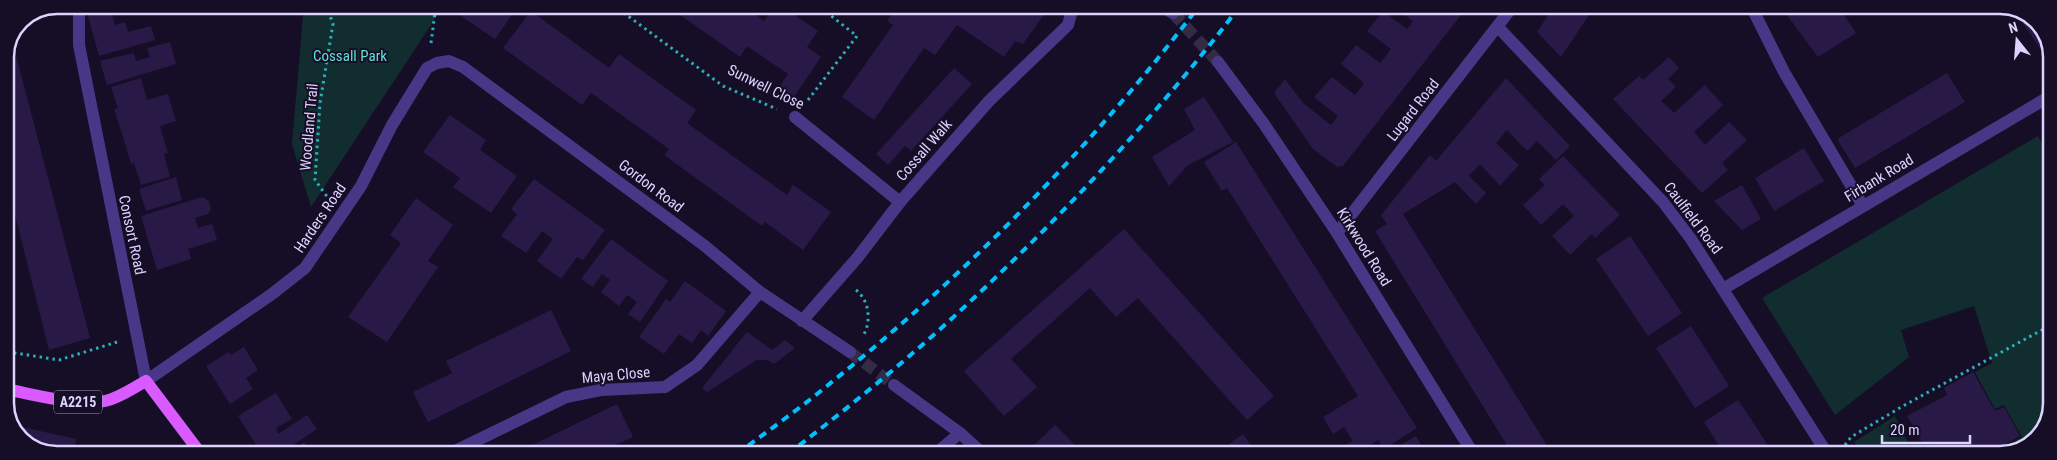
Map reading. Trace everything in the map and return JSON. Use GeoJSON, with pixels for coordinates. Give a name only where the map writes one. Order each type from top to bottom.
{"type":"FeatureCollection","features":[{"type":"Feature","properties":{"kind":"main road","name":"A2215"},"geometry":{"type":"LineString","coordinates":[[14,391],[80,402],[98,403],[114,398],[146,381]]}},
{"type":"Feature","properties":{"kind":"main road","name":"Consort Road"},"geometry":{"type":"LineString","coordinates":[[146,381],[195,446]]}},
{"type":"Feature","properties":{"kind":"street","name":"Consort Road"},"geometry":{"type":"LineString","coordinates":[[79,14],[79,45],[146,381]]}},
{"type":"Feature","properties":{"kind":"street","name":"Cossall Walk"},"geometry":{"type":"LineString","coordinates":[[802,321],[858,257],[900,202],[989,101],[1068,25],[1071,14]]}},
{"type":"Feature","properties":{"kind":"street","name":"Lugard Road"},"geometry":{"type":"LineString","coordinates":[[1337,233],[1507,14]]}},
{"type":"Feature","properties":{"kind":"street"},"geometry":{"type":"LineString","coordinates":[[1755,14],[1784,72],[1863,206]]}},
{"type":"Feature","properties":{"kind":"street","name":"Caulfield Road"},"geometry":{"type":"LineString","coordinates":[[1498,27],[1663,202],[1691,239],[1822,446]]}},
{"type":"Feature","properties":{"kind":"street","name":"Gordon Road"},"geometry":{"type":"LineString","coordinates":[[427,68],[437,63],[449,61],[463,67],[705,246],[760,292],[850,352]]}},
{"type":"Feature","properties":{"kind":"street","name":"Kirkwood Road"},"geometry":{"type":"LineString","coordinates":[[1218,62],[1264,124],[1337,233],[1468,446]]}},
{"type":"Feature","properties":{"kind":"street","name":"Harders Road"},"geometry":{"type":"LineString","coordinates":[[146,381],[272,294],[305,268],[361,186],[392,125],[427,68]]}},
{"type":"Feature","properties":{"kind":"street","name":"Firbank Road"},"geometry":{"type":"LineString","coordinates":[[1723,289],[2043,100]]}},
{"type":"Feature","properties":{"kind":"street","name":"Sunwell Close"},"geometry":{"type":"LineString","coordinates":[[795,117],[900,202]]}},
{"type":"Feature","properties":{"kind":"street","name":"Maya Close"},"geometry":{"type":"LineString","coordinates":[[465,446],[566,397],[601,390],[665,387],[696,365],[760,292]]}},
{"type":"Feature","properties":{"kind":"street"},"geometry":{"type":"LineString","coordinates":[[894,385],[960,433],[974,446]]}},
{"type":"Feature","properties":{"kind":"street"},"geometry":{"type":"LineString","coordinates":[[945,446],[960,433]]}},
{"type":"Feature","properties":{"kind":"path","name":"Woodland Trail"},"geometry":{"type":"LineString","coordinates":[[329,14],[333,24],[320,103],[315,180],[341,215]]}},
{"type":"Feature","properties":{"kind":"path"},"geometry":{"type":"LineString","coordinates":[[427,68],[435,14]]}},
{"type":"Feature","properties":{"kind":"path","name":"Sunwell Close"},"geometry":{"type":"LineString","coordinates":[[626,14],[723,86],[795,117]]}},
{"type":"Feature","properties":{"kind":"path"},"geometry":{"type":"LineString","coordinates":[[795,117],[857,36],[829,14]]}},
{"type":"Feature","properties":{"kind":"path"},"geometry":{"type":"LineString","coordinates":[[839,277],[864,297],[868,315],[865,334],[850,352]]}},
{"type":"Feature","properties":{"kind":"path"},"geometry":{"type":"LineString","coordinates":[[1844,446],[1851,437],[1903,406],[2043,329]]}},
{"type":"Feature","properties":{"kind":"path"},"geometry":{"type":"LineString","coordinates":[[14,353],[59,360],[137,336]]}},
{"type":"Feature","properties":{"kind":"green space","name":"Cossall Park"},"geometry":{"type":"Polygon","coordinates":[[[303,14],[438,14],[311,207],[292,144],[303,14]]]}},
{"type":"Feature","properties":{"kind":"green space"},"geometry":{"type":"Polygon","coordinates":[[[2038,136],[2043,145],[2043,403],[2040,420],[2033,432],[2019,442],[2007,445],[2022,437],[2004,405],[1995,409],[1975,372],[1992,363],[1974,306],[1901,330],[1909,357],[1835,415],[1762,298],[2038,136]]]}},
{"type":"Feature","properties":{"kind":"green space"},"geometry":{"type":"Polygon","coordinates":[[[1895,416],[1909,445],[1920,441],[1923,446],[1856,446],[1854,442],[1895,416]]]}},
{"type":"Feature","properties":{"kind":"building"},"geometry":{"type":"Polygon","coordinates":[[[87,14],[112,14],[115,25],[125,22],[128,32],[151,26],[155,40],[99,56],[87,14]]]}},
{"type":"Feature","properties":{"kind":"building"},"geometry":{"type":"Polygon","coordinates":[[[462,14],[513,14],[495,39],[461,16],[462,14]]]}},
{"type":"Feature","properties":{"kind":"building"},"geometry":{"type":"Polygon","coordinates":[[[529,14],[535,14],[609,68],[619,54],[696,110],[687,123],[787,195],[793,185],[831,212],[803,250],[765,222],[762,226],[664,155],[669,149],[591,93],[582,105],[503,48],[529,14]]]}},
{"type":"Feature","properties":{"kind":"building"},"geometry":{"type":"Polygon","coordinates":[[[679,14],[754,14],[764,21],[769,14],[793,14],[818,31],[807,47],[821,57],[794,97],[779,87],[788,74],[747,46],[740,57],[679,14]]]}},
{"type":"Feature","properties":{"kind":"building"},"geometry":{"type":"Polygon","coordinates":[[[892,14],[1044,14],[1023,44],[1015,41],[1004,57],[957,25],[935,55],[924,48],[874,120],[842,97],[893,25],[887,21],[892,14]]]}},
{"type":"Feature","properties":{"kind":"building"},"geometry":{"type":"Polygon","coordinates":[[[1381,14],[1387,14],[1407,29],[1413,21],[1403,14],[1462,14],[1343,166],[1337,167],[1313,149],[1274,93],[1285,79],[1303,103],[1331,125],[1338,116],[1314,97],[1332,77],[1355,95],[1360,89],[1364,83],[1341,64],[1356,45],[1380,63],[1391,49],[1367,31],[1381,14]]]}},
{"type":"Feature","properties":{"kind":"building"},"geometry":{"type":"Polygon","coordinates":[[[1549,14],[1590,14],[1561,57],[1537,32],[1549,14]]]}},
{"type":"Feature","properties":{"kind":"building"},"geometry":{"type":"Polygon","coordinates":[[[1786,14],[1843,14],[1856,33],[1818,57],[1786,14]]]}},
{"type":"Feature","properties":{"kind":"building"},"geometry":{"type":"Polygon","coordinates":[[[2020,19],[2033,28],[2040,40],[2043,52],[2020,19]]]}},
{"type":"Feature","properties":{"kind":"building"},"geometry":{"type":"Polygon","coordinates":[[[170,42],[176,64],[107,85],[100,61],[134,53],[136,61],[150,57],[147,48],[170,42]]]}},
{"type":"Feature","properties":{"kind":"building"},"geometry":{"type":"Polygon","coordinates":[[[15,51],[90,338],[49,350],[14,211],[15,51]]]}},
{"type":"Feature","properties":{"kind":"building"},"geometry":{"type":"Polygon","coordinates":[[[1669,57],[1679,68],[1668,79],[1676,87],[1661,101],[1674,113],[1705,85],[1723,105],[1694,132],[1705,145],[1729,122],[1747,140],[1722,163],[1728,170],[1702,193],[1613,99],[1639,76],[1643,80],[1669,57]]]}},
{"type":"Feature","properties":{"kind":"building"},"geometry":{"type":"Polygon","coordinates":[[[954,68],[972,84],[911,151],[905,146],[888,165],[876,154],[954,68]]]}},
{"type":"Feature","properties":{"kind":"building"},"geometry":{"type":"Polygon","coordinates":[[[1947,73],[1965,102],[1855,168],[1837,139],[1947,73]]]}},
{"type":"Feature","properties":{"kind":"building"},"geometry":{"type":"Polygon","coordinates":[[[141,78],[147,100],[168,94],[176,121],[160,126],[168,153],[164,154],[170,177],[141,185],[134,163],[131,164],[114,109],[118,108],[111,87],[141,78]]]}},
{"type":"Feature","properties":{"kind":"building"},"geometry":{"type":"Polygon","coordinates":[[[1506,78],[1570,146],[1556,160],[1537,141],[1527,151],[1507,130],[1496,143],[1519,165],[1500,186],[1480,164],[1469,176],[1486,193],[1476,204],[1455,182],[1403,214],[1547,446],[1507,446],[1375,231],[1387,224],[1381,215],[1430,155],[1436,161],[1506,78]]]}},
{"type":"Feature","properties":{"kind":"building"},"geometry":{"type":"Polygon","coordinates":[[[1204,97],[1233,142],[1188,165],[1169,186],[1152,157],[1195,130],[1184,109],[1204,97]]]}},
{"type":"Feature","properties":{"kind":"building"},"geometry":{"type":"Polygon","coordinates":[[[450,115],[486,140],[480,150],[517,176],[491,213],[453,187],[460,178],[423,152],[450,115]]]}},
{"type":"Feature","properties":{"kind":"building"},"geometry":{"type":"Polygon","coordinates":[[[1236,142],[1417,428],[1389,446],[1382,446],[1378,440],[1369,446],[1347,446],[1353,441],[1344,427],[1333,434],[1323,417],[1358,396],[1227,188],[1222,191],[1204,162],[1236,142]]]}},
{"type":"Feature","properties":{"kind":"building"},"geometry":{"type":"Polygon","coordinates":[[[1804,148],[1824,181],[1774,211],[1755,178],[1804,148]]]}},
{"type":"Feature","properties":{"kind":"building"},"geometry":{"type":"Polygon","coordinates":[[[1563,156],[1620,215],[1595,238],[1592,234],[1570,255],[1552,236],[1574,216],[1563,204],[1541,225],[1523,205],[1545,185],[1539,179],[1563,156]]]}},
{"type":"Feature","properties":{"kind":"building"},"geometry":{"type":"Polygon","coordinates":[[[176,177],[182,200],[146,211],[139,189],[176,177]]]}},
{"type":"Feature","properties":{"kind":"building"},"geometry":{"type":"Polygon","coordinates":[[[534,179],[605,230],[583,260],[577,257],[561,279],[537,261],[553,239],[542,231],[526,253],[501,236],[517,214],[511,209],[534,179]]]}},
{"type":"Feature","properties":{"kind":"building"},"geometry":{"type":"Polygon","coordinates":[[[1742,185],[1761,219],[1742,230],[1714,201],[1742,185]]]}},
{"type":"Feature","properties":{"kind":"building"},"geometry":{"type":"Polygon","coordinates":[[[202,197],[209,201],[211,209],[208,214],[195,218],[198,228],[212,224],[217,240],[188,249],[191,259],[157,270],[141,216],[202,197]]]}},
{"type":"Feature","properties":{"kind":"building"},"geometry":{"type":"Polygon","coordinates":[[[416,198],[453,225],[428,261],[438,267],[387,342],[348,317],[401,243],[390,235],[416,198]]]}},
{"type":"Feature","properties":{"kind":"building"},"geometry":{"type":"Polygon","coordinates":[[[1124,229],[1274,396],[1247,420],[1138,298],[1116,317],[1090,288],[1011,359],[1037,387],[1004,416],[964,371],[1124,229]]]}},
{"type":"Feature","properties":{"kind":"building"},"geometry":{"type":"Polygon","coordinates":[[[1630,236],[1682,313],[1648,336],[1596,259],[1630,236]]]}},
{"type":"Feature","properties":{"kind":"building"},"geometry":{"type":"Polygon","coordinates":[[[611,239],[668,281],[640,322],[628,314],[637,302],[627,295],[619,306],[601,292],[610,280],[602,274],[593,287],[581,279],[611,239]]]}},
{"type":"Feature","properties":{"kind":"building"},"geometry":{"type":"Polygon","coordinates":[[[685,281],[726,311],[708,336],[701,330],[692,343],[679,334],[664,354],[639,337],[666,299],[670,302],[685,281]]]}},
{"type":"Feature","properties":{"kind":"building"},"geometry":{"type":"Polygon","coordinates":[[[551,310],[571,351],[428,422],[413,392],[452,373],[446,361],[551,310]]]}},
{"type":"Feature","properties":{"kind":"building"},"geometry":{"type":"Polygon","coordinates":[[[1691,326],[1729,386],[1695,408],[1656,348],[1691,326]]]}},
{"type":"Feature","properties":{"kind":"building"},"geometry":{"type":"Polygon","coordinates":[[[747,332],[772,350],[785,340],[795,348],[774,364],[767,360],[757,360],[707,392],[702,388],[747,332]]]}},
{"type":"Feature","properties":{"kind":"building"},"geometry":{"type":"Polygon","coordinates":[[[244,347],[258,370],[246,378],[253,389],[230,404],[206,366],[229,352],[231,355],[244,347]]]}},
{"type":"Feature","properties":{"kind":"building"},"geometry":{"type":"Polygon","coordinates":[[[1973,372],[1995,411],[2004,407],[2020,436],[2000,446],[1933,446],[1932,444],[1924,446],[1907,416],[1947,395],[1944,388],[1973,372]]]}},
{"type":"Feature","properties":{"kind":"building"},"geometry":{"type":"Polygon","coordinates":[[[276,393],[292,419],[276,428],[278,434],[307,415],[317,429],[292,446],[257,446],[238,416],[276,393]]]}},
{"type":"Feature","properties":{"kind":"building"},"geometry":{"type":"Polygon","coordinates":[[[1738,400],[1768,446],[1719,446],[1704,422],[1738,400]]]}},
{"type":"Feature","properties":{"kind":"building"},"geometry":{"type":"Polygon","coordinates":[[[617,404],[633,437],[613,446],[530,446],[617,404]]]}},
{"type":"Feature","properties":{"kind":"building"},"geometry":{"type":"Polygon","coordinates":[[[1055,425],[1076,446],[1033,446],[1055,425]]]}},
{"type":"Feature","properties":{"kind":"building"},"geometry":{"type":"Polygon","coordinates":[[[21,427],[76,439],[75,446],[57,446],[40,443],[28,436],[21,427]]]}},
{"type":"Feature","properties":{"kind":"building"},"geometry":{"type":"Polygon","coordinates":[[[1243,434],[1252,446],[1226,446],[1243,434]]]}},
{"type":"Feature","properties":{"kind":"building"},"geometry":{"type":"Polygon","coordinates":[[[1416,436],[1422,446],[1399,446],[1416,436]]]}},
{"type":"Feature","properties":{"kind":"building"},"geometry":{"type":"Polygon","coordinates":[[[304,442],[307,446],[299,446],[304,442]]]}},
{"type":"Feature","properties":{"kind":"tunnel"},"geometry":{"type":"LineString","coordinates":[[1174,14],[1218,62]]}},
{"type":"Feature","properties":{"kind":"tunnel"},"geometry":{"type":"LineString","coordinates":[[850,352],[894,385]]}},
{"type":"Feature","properties":{"kind":"railway"},"geometry":{"type":"LineString","coordinates":[[748,446],[809,400],[883,339],[981,251],[1028,204],[1117,107],[1193,14]]}},
{"type":"Feature","properties":{"kind":"railway"},"geometry":{"type":"LineString","coordinates":[[798,446],[931,337],[1046,228],[1147,120],[1234,14]]}}]}
